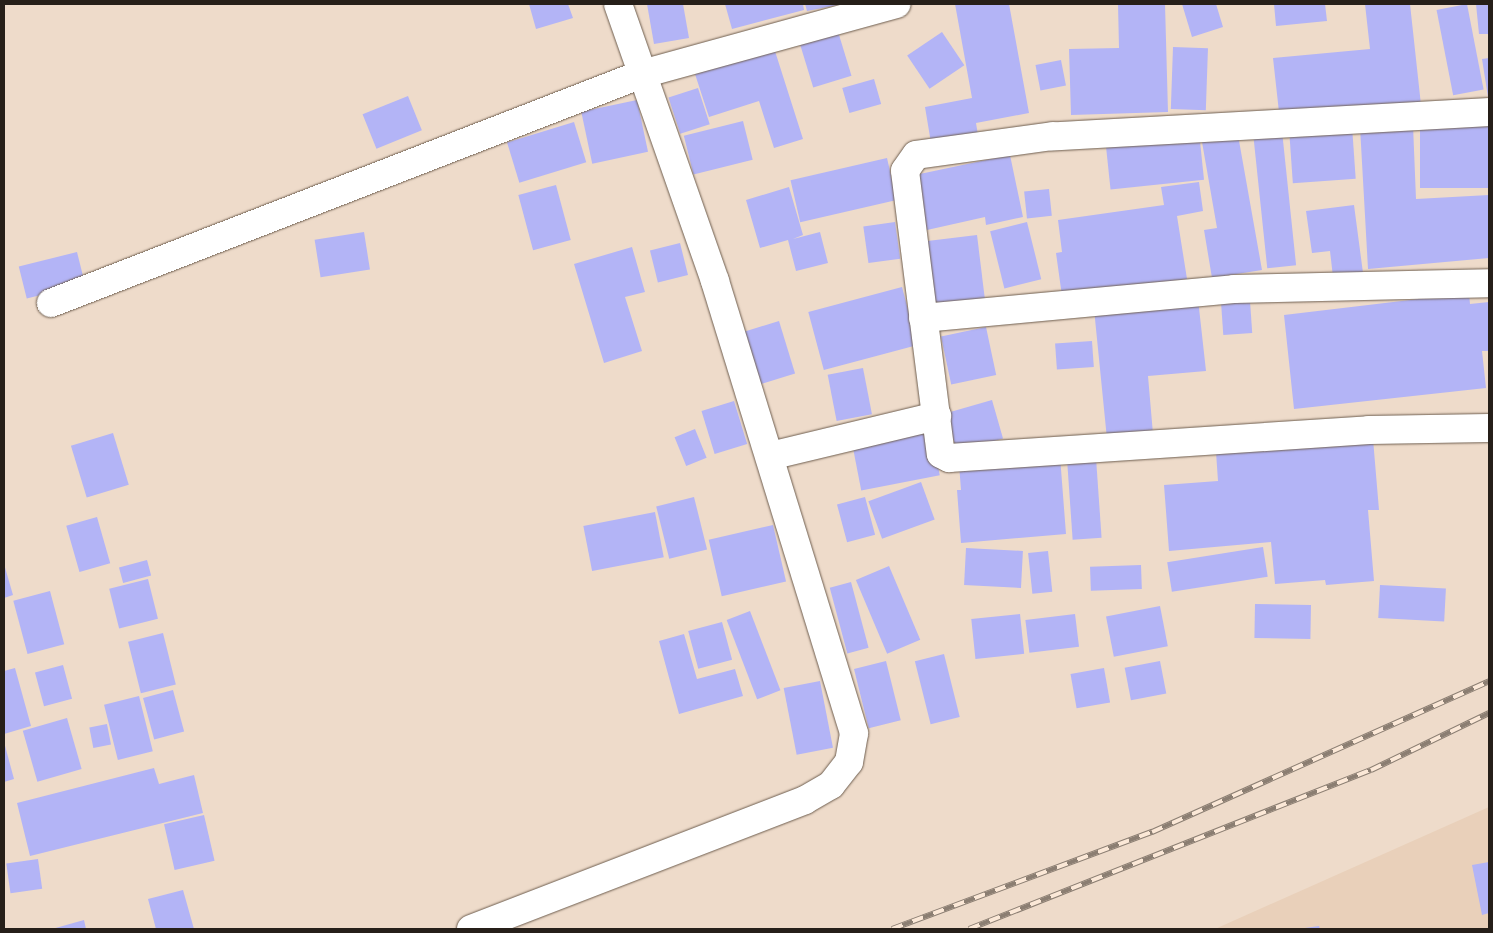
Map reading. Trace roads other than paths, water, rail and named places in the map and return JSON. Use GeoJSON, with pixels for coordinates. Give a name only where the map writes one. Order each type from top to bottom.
{"type":"FeatureCollection","features":[{"type":"Feature","properties":{"kind":"street"},"geometry":{"type":"LineString","coordinates":[[471,929],[805,800],[831,785],[849,762],[854,733],[715,281],[618,4]]}},
{"type":"Feature","properties":{"kind":"street"},"geometry":{"type":"LineString","coordinates":[[52,302],[642,74],[897,4]]}},
{"type":"Feature","properties":{"kind":"street"},"geometry":{"type":"LineString","coordinates":[[1489,112],[1053,136],[916,156],[905,171],[941,454],[949,458],[1369,430],[1489,428]]}},
{"type":"Feature","properties":{"kind":"street"},"geometry":{"type":"LineString","coordinates":[[923,318],[1234,289],[1489,283]]}},
{"type":"Feature","properties":{"kind":"street"},"geometry":{"type":"LineString","coordinates":[[770,456],[937,416]]}},
{"type":"Feature","properties":{"kind":"railway"},"geometry":{"type":"LineString","coordinates":[[892,929],[1152,832],[1489,681]]}},
{"type":"Feature","properties":{"kind":"railway"},"geometry":{"type":"LineString","coordinates":[[969,929],[1371,770],[1489,713]]}}]}
